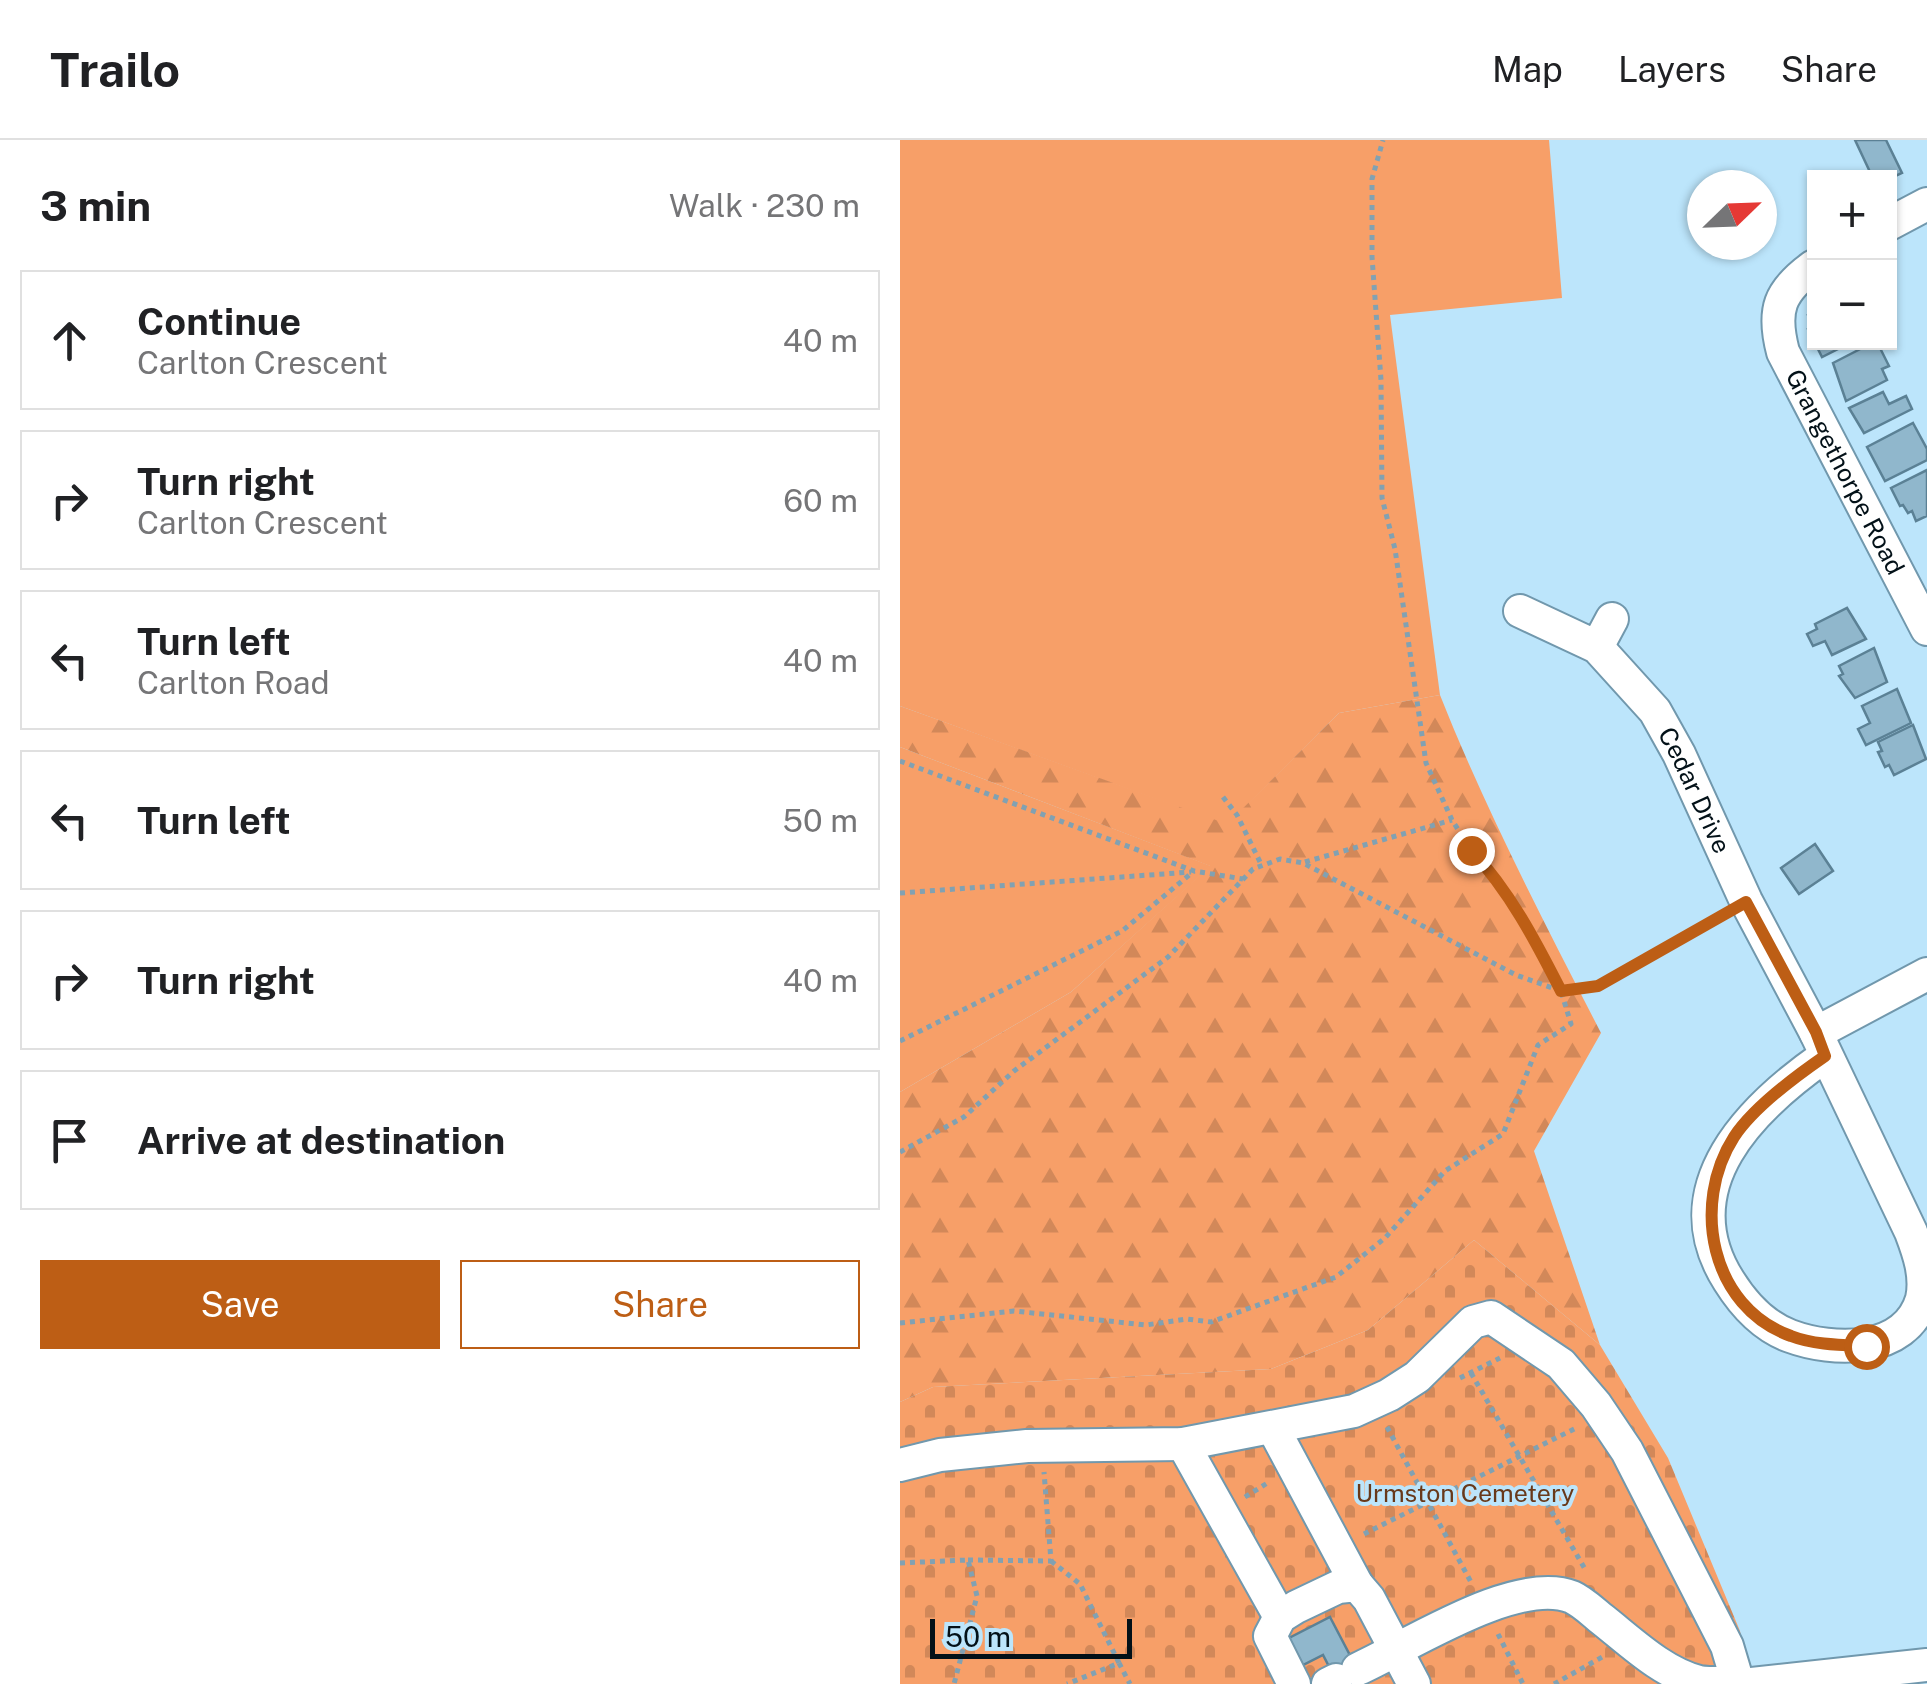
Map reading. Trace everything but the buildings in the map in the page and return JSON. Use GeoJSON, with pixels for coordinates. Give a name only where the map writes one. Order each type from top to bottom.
{"type":"FeatureCollection","features":[{"type":"Feature","properties":{"kind":"street"},"geometry":{"type":"LineString","coordinates":[[1897,220],[1927,204]]}},
{"type":"Feature","properties":{"kind":"street","name":"Grangethorpe Road"},"geometry":{"type":"LineString","coordinates":[[1807,272],[1786,290],[1778,309],[1783,352],[1927,629]]}},
{"type":"Feature","properties":{"kind":"street","name":"Cedar Drive"},"geometry":{"type":"LineString","coordinates":[[1520,611],[1604,633],[1655,711],[1679,754],[1746,902],[1772,944],[1911,1232],[1923,1264],[1922,1298],[1914,1314],[1892,1336],[1866,1346],[1790,1336],[1757,1317],[1718,1264],[1710,1227],[1710,1198],[1720,1161],[1736,1133],[1820,1044]]}},
{"type":"Feature","properties":{"kind":"street"},"geometry":{"type":"LineString","coordinates":[[1820,1044],[1927,974]]}},
{"type":"Feature","properties":{"kind":"street"},"geometry":{"type":"LineString","coordinates":[[900,1465],[940,1455],[1042,1446],[1183,1444],[1354,1411],[1417,1377],[1474,1322],[1491,1317],[1561,1364],[1602,1415],[1627,1451],[1727,1646],[1752,1683]]}},
{"type":"Feature","properties":{"kind":"street"},"geometry":{"type":"LineString","coordinates":[[1274,1428],[1414,1684]]}},
{"type":"Feature","properties":{"kind":"street"},"geometry":{"type":"LineString","coordinates":[[1183,1444],[1280,1617]]}},
{"type":"Feature","properties":{"kind":"street"},"geometry":{"type":"LineString","coordinates":[[1294,1684],[1270,1636],[1280,1617],[1338,1587],[1357,1585]]}},
{"type":"Feature","properties":{"kind":"street"},"geometry":{"type":"LineString","coordinates":[[1340,1678],[1513,1597],[1571,1596],[1648,1656],[1703,1683],[1752,1683],[1927,1665]]}},
{"type":"Feature","properties":{"kind":"path"},"geometry":{"type":"LineString","coordinates":[[900,1324],[1014,1310],[1146,1325],[1187,1319],[1211,1322],[1336,1276],[1385,1238],[1445,1171],[1503,1134],[1538,1045],[1571,1024],[1561,991],[1523,917],[1452,820],[1426,763],[1395,549],[1382,498],[1382,380],[1372,258],[1372,179],[1383,140]]}},
{"type":"Feature","properties":{"kind":"path"},"geometry":{"type":"LineString","coordinates":[[900,761],[1194,871],[1243,879]]}},
{"type":"Feature","properties":{"kind":"path"},"geometry":{"type":"LineString","coordinates":[[1223,797],[1238,815],[1262,866]]}},
{"type":"Feature","properties":{"kind":"path"},"geometry":{"type":"LineString","coordinates":[[1302,863],[1452,820]]}},
{"type":"Feature","properties":{"kind":"path"},"geometry":{"type":"LineString","coordinates":[[900,1152],[964,1116],[1014,1070],[1168,957],[1243,879],[1280,859],[1302,863],[1516,975],[1561,991],[1598,986],[1746,902]]}},
{"type":"Feature","properties":{"kind":"path"},"geometry":{"type":"LineString","coordinates":[[900,894],[1194,871]]}},
{"type":"Feature","properties":{"kind":"path"},"geometry":{"type":"LineString","coordinates":[[900,1041],[1122,931],[1194,871]]}},
{"type":"Feature","properties":{"kind":"path"},"geometry":{"type":"LineString","coordinates":[[1471,1373],[1590,1578]]}},
{"type":"Feature","properties":{"kind":"path"},"geometry":{"type":"LineString","coordinates":[[1373,1402],[1523,1684]]}},
{"type":"Feature","properties":{"kind":"path"},"geometry":{"type":"LineString","coordinates":[[1355,1538],[1602,1415]]}},
{"type":"Feature","properties":{"kind":"path"},"geometry":{"type":"LineString","coordinates":[[1042,1446],[1051,1560]]}},
{"type":"Feature","properties":{"kind":"path"},"geometry":{"type":"LineString","coordinates":[[1221,1512],[1294,1466]]}},
{"type":"Feature","properties":{"kind":"path"},"geometry":{"type":"LineString","coordinates":[[954,1684],[977,1596],[968,1560]]}},
{"type":"Feature","properties":{"kind":"path"},"geometry":{"type":"LineString","coordinates":[[900,1563],[1051,1560],[1080,1584],[1130,1684]]}},
{"type":"Feature","properties":{"kind":"path"},"geometry":{"type":"LineString","coordinates":[[1067,1684],[1118,1663]]}},
{"type":"Feature","properties":{"kind":"green space"},"geometry":{"type":"Polygon","coordinates":[[[900,140],[1549,140],[1562,298],[1390,315],[1440,695],[1339,713],[1227,825],[900,706],[900,140]]]}},
{"type":"Feature","properties":{"kind":"green space"},"geometry":{"type":"Polygon","coordinates":[[[1440,695],[1496,824],[1601,1033],[1534,1151],[1600,1345],[1474,1240],[1368,1330],[1271,1369],[933,1387],[900,1402],[900,1092],[1071,992],[1210,866],[900,747],[900,706],[1227,824],[1339,713],[1440,695]]]}},
{"type":"Feature","properties":{"kind":"green space"},"geometry":{"type":"Polygon","coordinates":[[[900,747],[1211,866],[1071,992],[900,1092],[900,747]]]}},
{"type":"Feature","properties":{"kind":"green space","name":"Urmston Cemetery"},"geometry":{"type":"Polygon","coordinates":[[[1474,1240],[1600,1345],[1668,1458],[1740,1631],[1749,1684],[900,1684],[900,1402],[933,1387],[1271,1369],[1368,1330],[1474,1240]]]}},
{"type":"Feature","properties":{"kind":"route"},"geometry":{"type":"LineString","coordinates":[[1471,850],[1523,917],[1561,991],[1598,986],[1746,902],[1772,944],[1825,1056],[1785,1084],[1736,1133],[1720,1161],[1710,1198],[1710,1227],[1718,1264],[1757,1317],[1790,1336],[1866,1346]]}}]}
